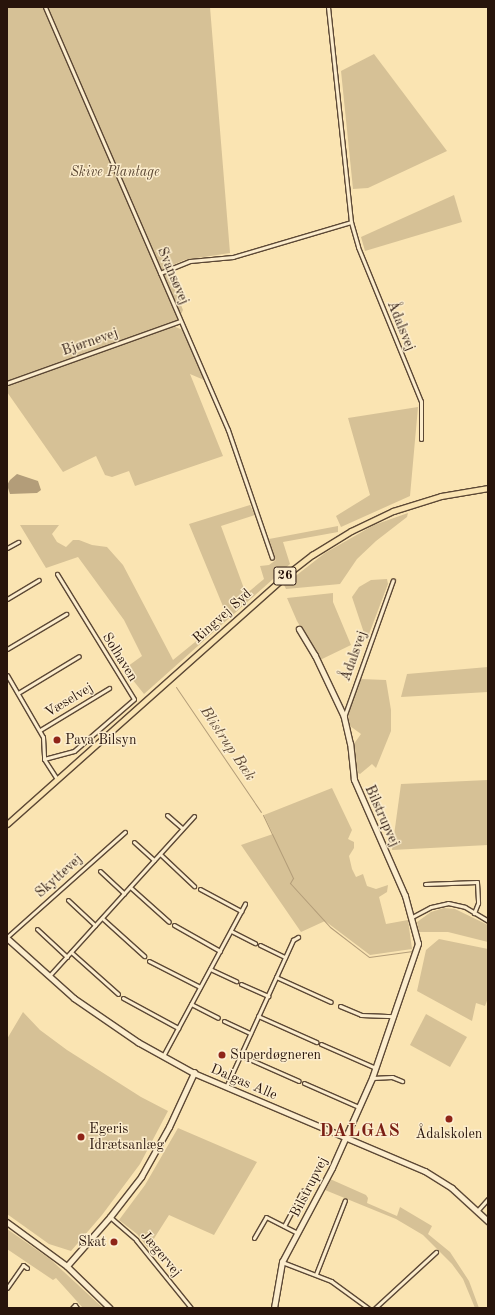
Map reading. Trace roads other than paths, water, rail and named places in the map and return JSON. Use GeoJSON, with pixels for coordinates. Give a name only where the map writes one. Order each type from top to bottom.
{"type":"FeatureCollection","features":[{"type":"Feature","properties":{"kind":"main road","name":"Ringvej Syd"},"geometry":{"type":"LineString","coordinates":[[7,824],[290,572],[312,555],[351,531],[393,511],[441,496],[488,488]]}},
{"type":"Feature","properties":{"kind":"street","name":"Svansøvej"},"geometry":{"type":"LineString","coordinates":[[45,7],[228,430],[272,558]]}},
{"type":"Feature","properties":{"kind":"street","name":"Ådalsvej"},"geometry":{"type":"LineString","coordinates":[[328,7],[351,222],[358,247],[420,401],[421,439]]}},
{"type":"Feature","properties":{"kind":"street"},"geometry":{"type":"LineString","coordinates":[[160,273],[190,262],[233,257],[351,222]]}},
{"type":"Feature","properties":{"kind":"street","name":"Bjørnevej"},"geometry":{"type":"LineString","coordinates":[[7,383],[180,321]]}},
{"type":"Feature","properties":{"kind":"street"},"geometry":{"type":"LineString","coordinates":[[7,548],[18,542]]}},
{"type":"Feature","properties":{"kind":"street","name":"Solhaven"},"geometry":{"type":"LineString","coordinates":[[44,759],[74,751],[134,699],[57,574]]}},
{"type":"Feature","properties":{"kind":"street"},"geometry":{"type":"LineString","coordinates":[[7,599],[39,580]]}},
{"type":"Feature","properties":{"kind":"street","name":"Ådalsvej"},"geometry":{"type":"LineString","coordinates":[[344,717],[393,580]]}},
{"type":"Feature","properties":{"kind":"street"},"geometry":{"type":"LineString","coordinates":[[7,649],[66,614]]}},
{"type":"Feature","properties":{"kind":"street","name":"Bilstrupvej"},"geometry":{"type":"LineString","coordinates":[[274,1308],[282,1262],[326,1182],[360,1108],[395,1016],[417,952],[417,937],[412,917],[354,780],[350,744],[344,717],[315,656],[299,629]]}},
{"type":"Feature","properties":{"kind":"street"},"geometry":{"type":"LineString","coordinates":[[18,693],[80,656]]}},
{"type":"Feature","properties":{"kind":"street","name":"Væselvej"},"geometry":{"type":"LineString","coordinates":[[7,675],[40,730],[45,744],[44,759]]}},
{"type":"Feature","properties":{"kind":"street","name":"Væselvej"},"geometry":{"type":"LineString","coordinates":[[40,730],[110,688]]}},
{"type":"Feature","properties":{"kind":"street"},"geometry":{"type":"LineString","coordinates":[[44,759],[57,779]]}},
{"type":"Feature","properties":{"kind":"street"},"geometry":{"type":"LineString","coordinates":[[167,815],[182,828]]}},
{"type":"Feature","properties":{"kind":"street"},"geometry":{"type":"LineString","coordinates":[[48,977],[194,816]]}},
{"type":"Feature","properties":{"kind":"street","name":"Skyttevej"},"geometry":{"type":"LineString","coordinates":[[7,938],[125,832]]}},
{"type":"Feature","properties":{"kind":"street"},"geometry":{"type":"LineString","coordinates":[[134,842],[154,860]]}},
{"type":"Feature","properties":{"kind":"street"},"geometry":{"type":"LineString","coordinates":[[160,854],[194,886]]}},
{"type":"Feature","properties":{"kind":"street"},"geometry":{"type":"LineString","coordinates":[[100,871],[124,893]]}},
{"type":"Feature","properties":{"kind":"street"},"geometry":{"type":"LineString","coordinates":[[425,884],[477,882],[478,902],[474,913]]}},
{"type":"Feature","properties":{"kind":"street"},"geometry":{"type":"LineString","coordinates":[[130,886],[169,922]]}},
{"type":"Feature","properties":{"kind":"street"},"geometry":{"type":"LineString","coordinates":[[200,889],[241,911]]}},
{"type":"Feature","properties":{"kind":"street"},"geometry":{"type":"LineString","coordinates":[[68,900],[95,925]]}},
{"type":"Feature","properties":{"kind":"street"},"geometry":{"type":"LineString","coordinates":[[412,917],[431,907],[448,903],[465,907],[488,921]]}},
{"type":"Feature","properties":{"kind":"street"},"geometry":{"type":"LineString","coordinates":[[163,1056],[245,904]]}},
{"type":"Feature","properties":{"kind":"street"},"geometry":{"type":"LineString","coordinates":[[102,918],[144,956]]}},
{"type":"Feature","properties":{"kind":"street"},"geometry":{"type":"LineString","coordinates":[[174,925],[220,951]]}},
{"type":"Feature","properties":{"kind":"street"},"geometry":{"type":"LineString","coordinates":[[37,929],[67,957]]}},
{"type":"Feature","properties":{"kind":"street"},"geometry":{"type":"LineString","coordinates":[[231,931],[255,943]]}},
{"type":"Feature","properties":{"kind":"street"},"geometry":{"type":"LineString","coordinates":[[226,1087],[293,940],[298,937]]}},
{"type":"Feature","properties":{"kind":"street","name":"Dalgas Alle"},"geometry":{"type":"LineString","coordinates":[[7,938],[48,977],[103,1020],[163,1056],[226,1087],[425,1171],[452,1188],[478,1210],[488,1221]]}},
{"type":"Feature","properties":{"kind":"street"},"geometry":{"type":"LineString","coordinates":[[260,946],[285,957]]}},
{"type":"Feature","properties":{"kind":"street"},"geometry":{"type":"LineString","coordinates":[[71,952],[118,994]]}},
{"type":"Feature","properties":{"kind":"street"},"geometry":{"type":"LineString","coordinates":[[150,961],[200,986]]}},
{"type":"Feature","properties":{"kind":"street"},"geometry":{"type":"LineString","coordinates":[[210,969],[236,982]]}},
{"type":"Feature","properties":{"kind":"street"},"geometry":{"type":"LineString","coordinates":[[276,977],[331,1002]]}},
{"type":"Feature","properties":{"kind":"street"},"geometry":{"type":"LineString","coordinates":[[242,984],[268,996]]}},
{"type":"Feature","properties":{"kind":"street"},"geometry":{"type":"LineString","coordinates":[[123,998],[178,1028]]}},
{"type":"Feature","properties":{"kind":"street"},"geometry":{"type":"LineString","coordinates":[[191,1004],[218,1018]]}},
{"type":"Feature","properties":{"kind":"street"},"geometry":{"type":"LineString","coordinates":[[340,1006],[361,1015],[395,1016]]}},
{"type":"Feature","properties":{"kind":"street"},"geometry":{"type":"LineString","coordinates":[[258,1016],[316,1042]]}},
{"type":"Feature","properties":{"kind":"street"},"geometry":{"type":"LineString","coordinates":[[224,1021],[250,1033]]}},
{"type":"Feature","properties":{"kind":"street"},"geometry":{"type":"LineString","coordinates":[[321,1044],[376,1068]]}},
{"type":"Feature","properties":{"kind":"street"},"geometry":{"type":"LineString","coordinates":[[240,1055],[299,1081]]}},
{"type":"Feature","properties":{"kind":"street"},"geometry":{"type":"LineString","coordinates":[[67,1266],[110,1217],[155,1154],[194,1072]]}},
{"type":"Feature","properties":{"kind":"street"},"geometry":{"type":"LineString","coordinates":[[372,1078],[392,1077],[402,1082]]}},
{"type":"Feature","properties":{"kind":"street"},"geometry":{"type":"LineString","coordinates":[[304,1083],[360,1108]]}},
{"type":"Feature","properties":{"kind":"street","name":"Bilstrupvej"},"geometry":{"type":"LineString","coordinates":[[284,1226],[303,1191]]}},
{"type":"Feature","properties":{"kind":"street"},"geometry":{"type":"LineString","coordinates":[[478,1210],[488,1199]]}},
{"type":"Feature","properties":{"kind":"street"},"geometry":{"type":"LineString","coordinates":[[316,1274],[345,1200]]}},
{"type":"Feature","properties":{"kind":"street","name":"Jægervej"},"geometry":{"type":"LineString","coordinates":[[110,1217],[136,1240],[191,1308]]}},
{"type":"Feature","properties":{"kind":"street","name":"Bilstrupvej"},"geometry":{"type":"LineString","coordinates":[[254,1238],[266,1217],[297,1233]]}},
{"type":"Feature","properties":{"kind":"street"},"geometry":{"type":"LineString","coordinates":[[7,1222],[67,1266],[110,1308]]}},
{"type":"Feature","properties":{"kind":"street"},"geometry":{"type":"LineString","coordinates":[[375,1308],[436,1252]]}},
{"type":"Feature","properties":{"kind":"street"},"geometry":{"type":"LineString","coordinates":[[282,1262],[316,1274],[344,1289],[368,1308]]}},
{"type":"Feature","properties":{"kind":"street"},"geometry":{"type":"LineString","coordinates":[[7,1288],[23,1265],[27,1268]]}},
{"type":"Feature","properties":{"kind":"street"},"geometry":{"type":"LineString","coordinates":[[72,1308],[75,1305],[77,1308]]}},
{"type":"Feature","properties":{"kind":"waterway","name":"Blistrup Bæk"},"geometry":{"type":"LineString","coordinates":[[176,687],[261,812]]}},
{"type":"Feature","properties":{"kind":"waterway","name":"Blistrup Bæk"},"geometry":{"type":"LineString","coordinates":[[263,815],[293,878],[290,883],[330,927],[369,957],[413,951]]}},
{"type":"Feature","properties":{"kind":"place","name":"Pava Bilsyn"},"geometry":{"type":"Point","coordinates":[57,740]}},
{"type":"Feature","properties":{"kind":"place","name":"Superdøgneren"},"geometry":{"type":"Point","coordinates":[222,1055]}},
{"type":"Feature","properties":{"kind":"place","name":"Ådalskolen"},"geometry":{"type":"Point","coordinates":[449,1119]}},
{"type":"Feature","properties":{"kind":"place","name":"Egeris Idrætsanlæg"},"geometry":{"type":"Point","coordinates":[81,1137]}},
{"type":"Feature","properties":{"kind":"place","name":"Skat"},"geometry":{"type":"Point","coordinates":[114,1242]}},
{"type":"Feature","properties":{"kind":"district","name":"DALGAS"},"geometry":{"type":"Point","coordinates":[360,1131]}},
{"type":"Feature","properties":{"kind":"park label","name":"Skive Plantage"},"geometry":{"type":"Point","coordinates":[115,172]}}]}
